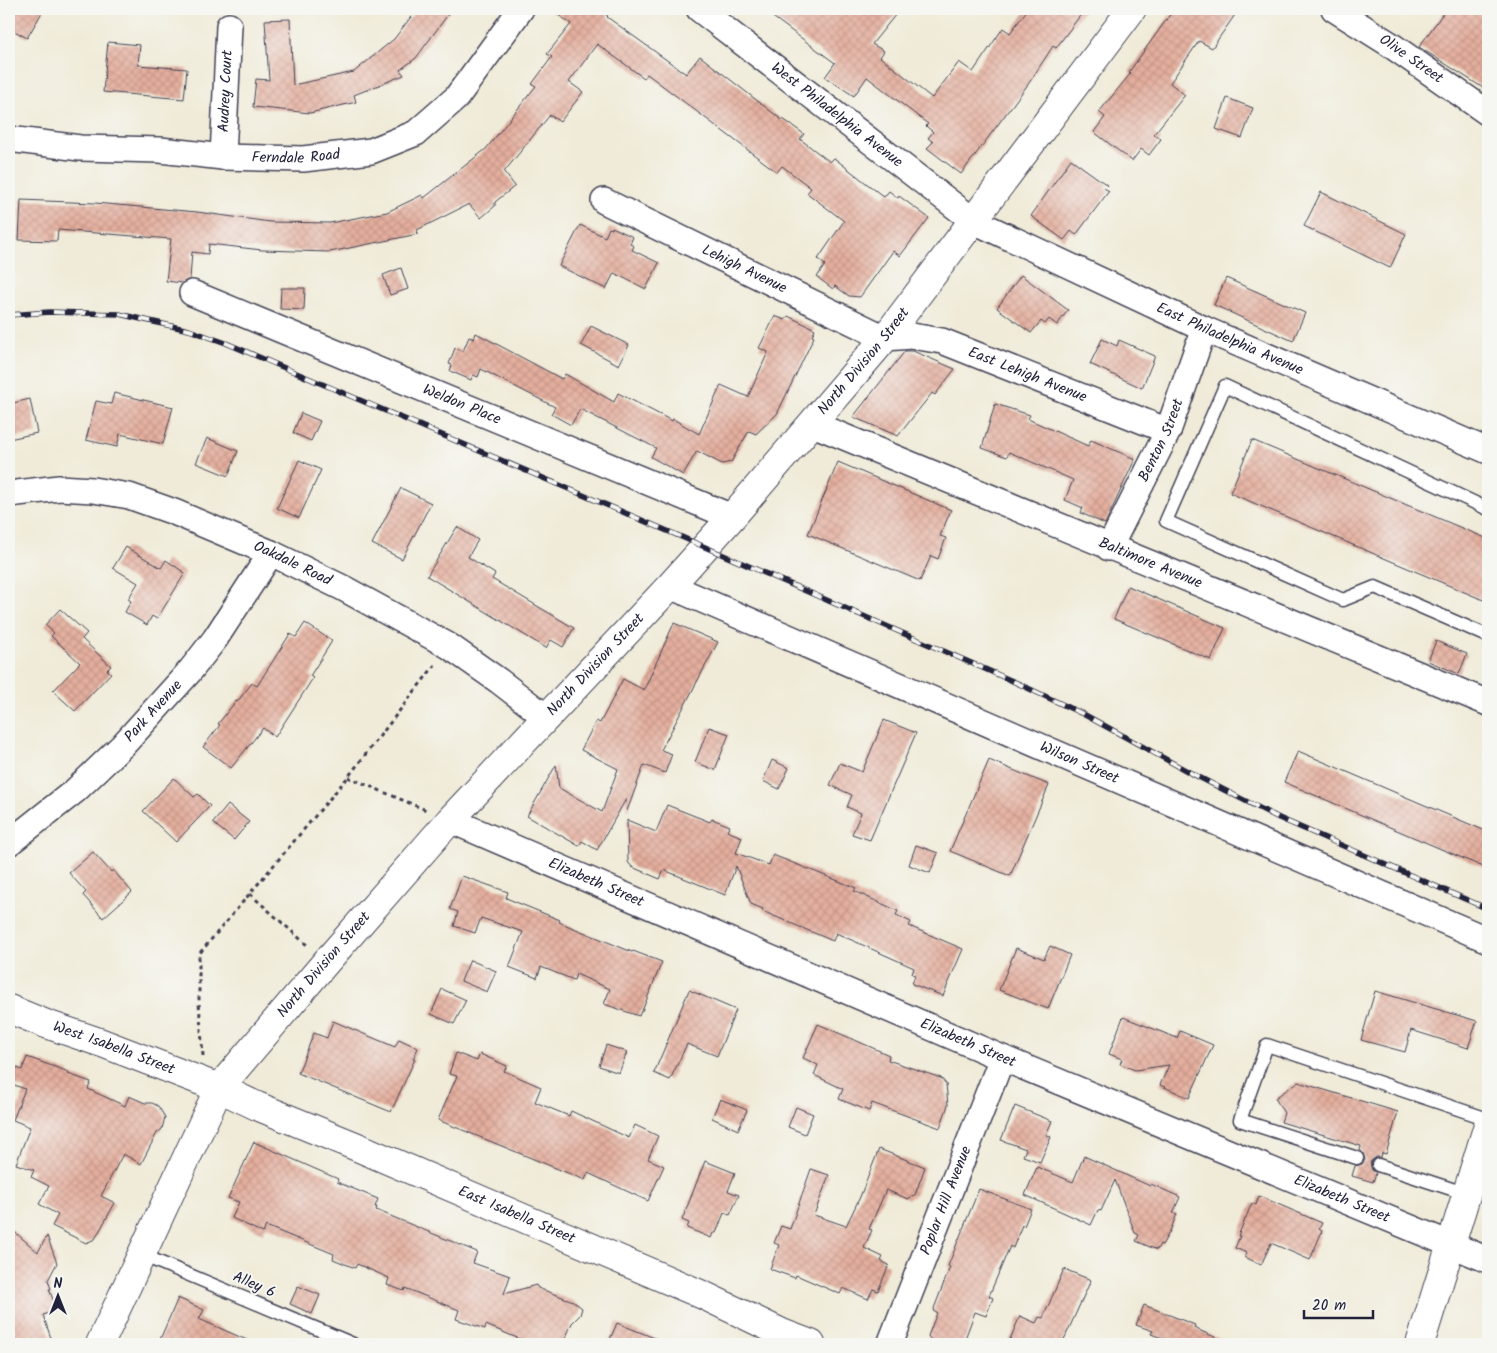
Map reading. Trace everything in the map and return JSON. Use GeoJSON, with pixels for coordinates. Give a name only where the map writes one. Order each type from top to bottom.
{"type":"FeatureCollection","features":[{"type":"Feature","properties":{"kind":"street","name":"Ferndale Road"},"geometry":{"type":"LineString","coordinates":[[9,139],[80,148],[160,150],[223,157],[303,159],[371,151],[416,133],[456,98],[522,9]]}},
{"type":"Feature","properties":{"kind":"street","name":"North Division Street"},"geometry":{"type":"LineString","coordinates":[[100,1344],[142,1255],[211,1085],[326,962],[450,820],[670,586],[813,424],[885,338],[1132,9]]}},
{"type":"Feature","properties":{"kind":"street","name":"Olive Street"},"geometry":{"type":"LineString","coordinates":[[1334,9],[1396,48],[1488,112]]}},
{"type":"Feature","properties":{"kind":"street","name":"West Philadelphia Avenue"},"geometry":{"type":"LineString","coordinates":[[706,11],[974,221]]}},
{"type":"Feature","properties":{"kind":"street","name":"Audrey Court"},"geometry":{"type":"LineString","coordinates":[[223,157],[229,26]]}},
{"type":"Feature","properties":{"kind":"street","name":"Lehigh Avenue"},"geometry":{"type":"LineString","coordinates":[[604,201],[885,338]]}},
{"type":"Feature","properties":{"kind":"street","name":"East Philadelphia Avenue"},"geometry":{"type":"LineString","coordinates":[[974,221],[1204,329],[1488,451]]}},
{"type":"Feature","properties":{"kind":"street","name":"Weldon Place"},"geometry":{"type":"LineString","coordinates":[[192,293],[732,517]]}},
{"type":"Feature","properties":{"kind":"street","name":"Benton Street"},"geometry":{"type":"LineString","coordinates":[[1109,548],[1168,431],[1204,329]]}},
{"type":"Feature","properties":{"kind":"street","name":"East Lehigh Avenue"},"geometry":{"type":"LineString","coordinates":[[885,338],[912,336],[942,341],[1168,431]]}},
{"type":"Feature","properties":{"kind":"street","name":"Baltimore Avenue"},"geometry":{"type":"LineString","coordinates":[[813,424],[1109,548],[1488,703]]}},
{"type":"Feature","properties":{"kind":"street","name":"Oakdale Road"},"geometry":{"type":"LineString","coordinates":[[9,494],[59,488],[93,490],[130,496],[174,512],[271,553],[343,588],[449,646],[547,718]]}},
{"type":"Feature","properties":{"kind":"street","name":"Park Avenue"},"geometry":{"type":"LineString","coordinates":[[9,843],[76,790],[123,745],[190,671],[215,639],[271,553]]}},
{"type":"Feature","properties":{"kind":"street","name":"Wilson Street"},"geometry":{"type":"LineString","coordinates":[[670,586],[1488,940]]}},
{"type":"Feature","properties":{"kind":"street","name":"Elizabeth Street"},"geometry":{"type":"LineString","coordinates":[[450,820],[1002,1058],[1488,1260]]}},
{"type":"Feature","properties":{"kind":"street","name":"West Isabella Street"},"geometry":{"type":"LineString","coordinates":[[9,1009],[211,1085]]}},
{"type":"Feature","properties":{"kind":"street","name":"Poplar Hill Avenue"},"geometry":{"type":"LineString","coordinates":[[890,1344],[1002,1058]]}},
{"type":"Feature","properties":{"kind":"street","name":"East Isabella Street"},"geometry":{"type":"LineString","coordinates":[[211,1085],[696,1292],[782,1333],[811,1344]]}},
{"type":"Feature","properties":{"kind":"street"},"geometry":{"type":"LineString","coordinates":[[1420,1344],[1488,1125]]}},
{"type":"Feature","properties":{"kind":"lane"},"geometry":{"type":"LineString","coordinates":[[1488,509],[1225,386],[1166,521],[1342,600],[1375,587],[1488,636]]}},
{"type":"Feature","properties":{"kind":"lane"},"geometry":{"type":"LineString","coordinates":[[1357,1158],[1240,1120],[1267,1045],[1488,1119]]}},
{"type":"Feature","properties":{"kind":"lane"},"geometry":{"type":"LineString","coordinates":[[1378,1166],[1467,1194]]}},
{"type":"Feature","properties":{"kind":"lane","name":"Alley 6"},"geometry":{"type":"LineString","coordinates":[[142,1255],[353,1344]]}},
{"type":"Feature","properties":{"kind":"path"},"geometry":{"type":"LineString","coordinates":[[211,1085],[213,1059],[202,1055],[199,954],[348,777],[449,646]]}},
{"type":"Feature","properties":{"kind":"path"},"geometry":{"type":"LineString","coordinates":[[348,777],[450,820]]}},
{"type":"Feature","properties":{"kind":"path"},"geometry":{"type":"LineString","coordinates":[[250,894],[326,962]]}},
{"type":"Feature","properties":{"kind":"building"},"geometry":{"type":"Polygon","coordinates":[[[9,9],[44,9],[27,38],[9,28],[9,9]]]}},
{"type":"Feature","properties":{"kind":"building"},"geometry":{"type":"Polygon","coordinates":[[[417,9],[452,9],[416,58],[400,70],[404,75],[354,95],[356,102],[310,113],[253,107],[256,79],[269,80],[265,20],[290,19],[293,85],[354,72],[394,39],[417,9]]]}},
{"type":"Feature","properties":{"kind":"building"},"geometry":{"type":"Polygon","coordinates":[[[550,9],[598,9],[686,74],[700,56],[782,120],[804,134],[800,139],[830,162],[834,158],[884,197],[889,191],[929,218],[900,256],[893,251],[860,297],[849,296],[835,286],[833,289],[817,277],[825,265],[818,259],[844,221],[807,193],[811,188],[782,166],[777,172],[647,74],[644,78],[597,44],[569,82],[583,92],[560,122],[550,115],[504,172],[515,186],[495,202],[495,206],[481,218],[469,204],[417,230],[418,234],[330,252],[262,250],[209,244],[208,254],[192,252],[190,279],[182,283],[166,281],[171,239],[58,230],[57,241],[19,240],[21,200],[95,203],[197,212],[270,222],[330,223],[387,212],[422,195],[424,198],[486,149],[536,86],[532,84],[552,57],[547,54],[571,24],[550,9]]]}},
{"type":"Feature","properties":{"kind":"building"},"geometry":{"type":"Polygon","coordinates":[[[762,9],[900,9],[872,44],[884,51],[880,57],[932,98],[959,62],[973,72],[1003,28],[1010,33],[1028,9],[1085,9],[1056,48],[1053,46],[1029,83],[961,174],[927,148],[933,142],[928,138],[933,132],[926,126],[928,124],[867,77],[854,96],[825,77],[835,63],[762,9]]]}},
{"type":"Feature","properties":{"kind":"building"},"geometry":{"type":"Polygon","coordinates":[[[1174,9],[1239,9],[1212,48],[1199,41],[1170,83],[1185,95],[1154,134],[1161,139],[1149,155],[1141,149],[1132,161],[1094,132],[1105,117],[1099,112],[1131,73],[1129,72],[1174,9]]]}},
{"type":"Feature","properties":{"kind":"building"},"geometry":{"type":"Polygon","coordinates":[[[1446,9],[1488,9],[1488,91],[1419,47],[1446,9]]]}},
{"type":"Feature","properties":{"kind":"building"},"geometry":{"type":"Polygon","coordinates":[[[108,42],[140,45],[138,65],[187,69],[184,99],[103,92],[108,42]]]}},
{"type":"Feature","properties":{"kind":"building"},"geometry":{"type":"Polygon","coordinates":[[[1227,98],[1253,108],[1242,138],[1216,129],[1227,98]]]}},
{"type":"Feature","properties":{"kind":"building"},"geometry":{"type":"Polygon","coordinates":[[[1071,159],[1107,185],[1104,188],[1109,191],[1076,235],[1071,231],[1064,240],[1031,216],[1071,159]]]}},
{"type":"Feature","properties":{"kind":"building"},"geometry":{"type":"Polygon","coordinates":[[[1321,192],[1406,234],[1390,268],[1304,226],[1321,192]]]}},
{"type":"Feature","properties":{"kind":"building"},"geometry":{"type":"Polygon","coordinates":[[[580,225],[605,237],[609,228],[612,229],[612,227],[633,237],[630,244],[634,246],[632,250],[659,263],[646,289],[614,273],[606,289],[559,266],[580,225]]]}},
{"type":"Feature","properties":{"kind":"building"},"geometry":{"type":"Polygon","coordinates":[[[401,268],[408,289],[390,295],[383,275],[401,268]]]}},
{"type":"Feature","properties":{"kind":"building"},"geometry":{"type":"Polygon","coordinates":[[[1021,275],[1068,310],[1057,325],[1049,319],[1045,324],[1041,321],[1031,333],[997,308],[1021,275]]]}},
{"type":"Feature","properties":{"kind":"building"},"geometry":{"type":"Polygon","coordinates":[[[1226,278],[1305,313],[1293,341],[1214,305],[1226,278]]]}},
{"type":"Feature","properties":{"kind":"building"},"geometry":{"type":"Polygon","coordinates":[[[281,288],[305,288],[304,310],[280,309],[281,288]]]}},
{"type":"Feature","properties":{"kind":"building"},"geometry":{"type":"Polygon","coordinates":[[[775,316],[785,320],[788,316],[815,329],[812,336],[814,337],[777,414],[756,434],[749,431],[731,462],[722,464],[697,451],[683,475],[651,457],[656,448],[580,409],[571,425],[551,414],[555,407],[481,369],[478,377],[473,375],[471,380],[450,371],[452,365],[449,364],[455,348],[463,351],[469,337],[474,339],[476,333],[562,379],[565,374],[614,402],[618,393],[672,421],[673,419],[699,434],[721,385],[748,397],[768,352],[759,348],[775,316]]]}},
{"type":"Feature","properties":{"kind":"building"},"geometry":{"type":"Polygon","coordinates":[[[591,326],[629,345],[619,365],[581,345],[591,326]]]}},
{"type":"Feature","properties":{"kind":"building"},"geometry":{"type":"Polygon","coordinates":[[[1102,339],[1117,346],[1119,340],[1155,356],[1142,388],[1090,364],[1102,339]]]}},
{"type":"Feature","properties":{"kind":"building"},"geometry":{"type":"Polygon","coordinates":[[[905,351],[913,351],[955,369],[935,395],[932,393],[898,436],[853,417],[905,351]]]}},
{"type":"Feature","properties":{"kind":"building"},"geometry":{"type":"Polygon","coordinates":[[[114,393],[173,407],[163,444],[120,434],[117,447],[86,440],[96,401],[111,404],[114,393]]]}},
{"type":"Feature","properties":{"kind":"building"},"geometry":{"type":"Polygon","coordinates":[[[30,399],[37,433],[9,439],[9,404],[30,399]]]}},
{"type":"Feature","properties":{"kind":"building"},"geometry":{"type":"Polygon","coordinates":[[[995,404],[1030,415],[1028,419],[1088,446],[1091,440],[1135,459],[1105,524],[1081,513],[1083,508],[1065,500],[1073,480],[1009,452],[1007,457],[982,448],[995,404]]]}},
{"type":"Feature","properties":{"kind":"building"},"geometry":{"type":"Polygon","coordinates":[[[301,413],[320,421],[311,441],[293,433],[301,413]]]}},
{"type":"Feature","properties":{"kind":"building"},"geometry":{"type":"Polygon","coordinates":[[[207,438],[238,451],[228,476],[196,463],[207,438]]]}},
{"type":"Feature","properties":{"kind":"building"},"geometry":{"type":"Polygon","coordinates":[[[1252,440],[1488,539],[1488,602],[1230,493],[1252,440]]]}},
{"type":"Feature","properties":{"kind":"building"},"geometry":{"type":"Polygon","coordinates":[[[299,460],[321,470],[299,518],[277,508],[299,460]]]}},
{"type":"Feature","properties":{"kind":"building"},"geometry":{"type":"Polygon","coordinates":[[[838,462],[951,510],[940,536],[946,538],[938,559],[931,556],[920,581],[808,534],[838,462]]]}},
{"type":"Feature","properties":{"kind":"building"},"geometry":{"type":"Polygon","coordinates":[[[401,488],[431,503],[402,559],[372,544],[401,488]]]}},
{"type":"Feature","properties":{"kind":"building"},"geometry":{"type":"Polygon","coordinates":[[[457,527],[478,540],[468,557],[495,574],[492,579],[574,628],[563,647],[551,640],[546,648],[427,576],[457,527]]]}},
{"type":"Feature","properties":{"kind":"building"},"geometry":{"type":"Polygon","coordinates":[[[126,547],[161,568],[166,560],[185,573],[157,619],[152,616],[147,625],[125,612],[131,601],[128,599],[138,583],[113,568],[126,547]]]}},
{"type":"Feature","properties":{"kind":"building"},"geometry":{"type":"Polygon","coordinates":[[[1128,586],[1225,628],[1211,660],[1114,619],[1128,586]]]}},
{"type":"Feature","properties":{"kind":"building"},"geometry":{"type":"Polygon","coordinates":[[[60,609],[87,633],[82,639],[111,666],[107,670],[111,673],[75,711],[53,691],[80,663],[51,636],[54,633],[45,625],[60,609]]]}},
{"type":"Feature","properties":{"kind":"building"},"geometry":{"type":"Polygon","coordinates":[[[305,623],[332,641],[310,676],[313,678],[275,737],[263,728],[231,768],[203,747],[236,701],[252,683],[257,686],[290,634],[296,637],[305,623]]]}},
{"type":"Feature","properties":{"kind":"building"},"geometry":{"type":"Polygon","coordinates":[[[674,623],[718,642],[661,750],[672,754],[665,773],[644,765],[627,811],[626,799],[597,850],[582,841],[579,846],[527,816],[556,765],[559,788],[602,812],[618,769],[581,750],[596,721],[600,723],[623,679],[644,690],[674,623]]]}},
{"type":"Feature","properties":{"kind":"building"},"geometry":{"type":"Polygon","coordinates":[[[1436,641],[1467,654],[1459,674],[1428,661],[1436,641]]]}},
{"type":"Feature","properties":{"kind":"building"},"geometry":{"type":"Polygon","coordinates":[[[884,720],[916,733],[870,840],[852,834],[861,813],[847,807],[852,795],[830,785],[840,763],[862,772],[884,720]]]}},
{"type":"Feature","properties":{"kind":"building"},"geometry":{"type":"Polygon","coordinates":[[[709,727],[729,734],[715,770],[695,762],[709,727]]]}},
{"type":"Feature","properties":{"kind":"building"},"geometry":{"type":"Polygon","coordinates":[[[1298,751],[1488,832],[1488,869],[1284,782],[1298,751]]]}},
{"type":"Feature","properties":{"kind":"building"},"geometry":{"type":"Polygon","coordinates":[[[772,760],[789,768],[779,789],[763,781],[772,760]]]}},
{"type":"Feature","properties":{"kind":"building"},"geometry":{"type":"Polygon","coordinates":[[[989,760],[1049,785],[1010,876],[950,851],[989,760]]]}},
{"type":"Feature","properties":{"kind":"building"},"geometry":{"type":"Polygon","coordinates":[[[174,778],[194,797],[198,794],[210,806],[176,842],[143,811],[174,778]]]}},
{"type":"Feature","properties":{"kind":"building"},"geometry":{"type":"Polygon","coordinates":[[[228,805],[249,822],[234,840],[213,823],[228,805]]]}},
{"type":"Feature","properties":{"kind":"building"},"geometry":{"type":"Polygon","coordinates":[[[667,805],[710,822],[712,819],[730,826],[727,831],[742,837],[736,853],[769,865],[773,855],[856,888],[854,891],[898,911],[896,915],[911,922],[909,926],[963,949],[943,996],[912,984],[915,975],[912,974],[914,968],[836,933],[833,941],[762,911],[763,909],[751,904],[736,866],[725,895],[664,870],[660,879],[632,867],[628,862],[627,820],[656,832],[667,805]]]}},
{"type":"Feature","properties":{"kind":"building"},"geometry":{"type":"Polygon","coordinates":[[[916,845],[938,853],[930,873],[909,865],[916,845]]]}},
{"type":"Feature","properties":{"kind":"building"},"geometry":{"type":"Polygon","coordinates":[[[93,852],[111,872],[113,870],[132,892],[103,918],[83,895],[86,892],[69,873],[93,852]]]}},
{"type":"Feature","properties":{"kind":"building"},"geometry":{"type":"Polygon","coordinates":[[[462,876],[508,892],[506,898],[560,920],[559,922],[632,952],[662,962],[639,1016],[604,1004],[610,989],[576,974],[574,980],[541,967],[537,978],[509,967],[523,932],[481,918],[475,933],[454,926],[458,912],[450,909],[462,876]]]}},
{"type":"Feature","properties":{"kind":"building"},"geometry":{"type":"Polygon","coordinates":[[[1050,946],[1070,955],[1048,1009],[999,990],[1016,948],[1044,959],[1050,946]]]}},
{"type":"Feature","properties":{"kind":"building"},"geometry":{"type":"Polygon","coordinates":[[[470,960],[496,971],[487,992],[461,981],[470,960]]]}},
{"type":"Feature","properties":{"kind":"building"},"geometry":{"type":"Polygon","coordinates":[[[442,989],[466,1000],[454,1024],[431,1014],[442,989]]]}},
{"type":"Feature","properties":{"kind":"building"},"geometry":{"type":"Polygon","coordinates":[[[689,990],[736,1010],[717,1056],[687,1044],[670,1080],[654,1073],[689,990]]]}},
{"type":"Feature","properties":{"kind":"building"},"geometry":{"type":"Polygon","coordinates":[[[1375,991],[1477,1021],[1468,1048],[1411,1030],[1405,1052],[1361,1040],[1375,991]]]}},
{"type":"Feature","properties":{"kind":"building"},"geometry":{"type":"Polygon","coordinates":[[[1123,1017],[1177,1038],[1180,1031],[1213,1045],[1189,1098],[1160,1085],[1169,1065],[1135,1070],[1120,1064],[1122,1059],[1109,1054],[1123,1017]]]}},
{"type":"Feature","properties":{"kind":"building"},"geometry":{"type":"Polygon","coordinates":[[[333,1021],[395,1047],[399,1039],[418,1048],[413,1059],[415,1059],[391,1112],[298,1073],[314,1033],[327,1038],[333,1021]]]}},
{"type":"Feature","properties":{"kind":"building"},"geometry":{"type":"Polygon","coordinates":[[[818,1024],[889,1055],[888,1060],[941,1078],[946,1084],[948,1105],[940,1128],[872,1103],[869,1111],[839,1099],[843,1089],[814,1075],[818,1065],[803,1058],[818,1024]]]}},
{"type":"Feature","properties":{"kind":"building"},"geometry":{"type":"Polygon","coordinates":[[[606,1045],[627,1052],[619,1073],[599,1066],[606,1045]]]}},
{"type":"Feature","properties":{"kind":"building"},"geometry":{"type":"Polygon","coordinates":[[[456,1053],[477,1061],[480,1054],[507,1066],[504,1071],[541,1087],[535,1102],[569,1116],[571,1111],[629,1138],[635,1125],[658,1136],[648,1159],[664,1166],[648,1201],[588,1173],[585,1180],[438,1120],[457,1076],[449,1074],[456,1053]]]}},
{"type":"Feature","properties":{"kind":"building"},"geometry":{"type":"Polygon","coordinates":[[[27,1057],[91,1082],[88,1089],[125,1106],[129,1096],[145,1103],[152,1103],[158,1106],[165,1117],[162,1129],[157,1133],[141,1164],[123,1154],[101,1196],[115,1203],[95,1239],[86,1243],[52,1226],[58,1215],[39,1204],[49,1186],[31,1177],[34,1170],[16,1164],[30,1127],[13,1120],[25,1089],[9,1083],[9,1064],[22,1070],[27,1057]]]}},
{"type":"Feature","properties":{"kind":"building"},"geometry":{"type":"Polygon","coordinates":[[[1298,1082],[1398,1112],[1386,1154],[1382,1153],[1381,1157],[1376,1157],[1370,1162],[1372,1170],[1376,1173],[1373,1182],[1352,1176],[1355,1166],[1362,1164],[1365,1160],[1360,1150],[1361,1146],[1281,1122],[1284,1113],[1275,1098],[1298,1082]]]}},
{"type":"Feature","properties":{"kind":"building"},"geometry":{"type":"Polygon","coordinates":[[[720,1099],[747,1110],[738,1130],[712,1118],[720,1099]]]}},
{"type":"Feature","properties":{"kind":"building"},"geometry":{"type":"Polygon","coordinates":[[[1015,1106],[1052,1121],[1046,1135],[1051,1137],[1040,1162],[1023,1156],[1026,1149],[1001,1140],[1015,1106]]]}},
{"type":"Feature","properties":{"kind":"building"},"geometry":{"type":"Polygon","coordinates":[[[796,1107],[813,1114],[805,1134],[788,1127],[796,1107]]]}},
{"type":"Feature","properties":{"kind":"building"},"geometry":{"type":"Polygon","coordinates":[[[254,1142],[338,1179],[337,1182],[378,1199],[375,1207],[377,1207],[376,1210],[477,1252],[473,1263],[510,1276],[504,1294],[536,1285],[538,1288],[573,1301],[582,1308],[580,1315],[572,1323],[563,1344],[521,1344],[522,1340],[486,1325],[485,1329],[456,1319],[459,1310],[405,1288],[404,1291],[387,1285],[389,1278],[357,1264],[355,1268],[333,1259],[334,1254],[266,1226],[263,1233],[232,1218],[239,1202],[228,1198],[254,1142]]]}},
{"type":"Feature","properties":{"kind":"building"},"geometry":{"type":"Polygon","coordinates":[[[879,1149],[925,1167],[915,1195],[908,1199],[886,1190],[869,1229],[872,1230],[864,1248],[883,1257],[881,1261],[889,1265],[878,1291],[873,1289],[868,1299],[843,1288],[840,1294],[796,1275],[795,1278],[770,1269],[779,1245],[774,1243],[781,1226],[790,1229],[811,1169],[829,1175],[814,1215],[846,1226],[879,1149]]]}},
{"type":"Feature","properties":{"kind":"building"},"geometry":{"type":"Polygon","coordinates":[[[1084,1156],[1150,1186],[1151,1184],[1180,1197],[1173,1213],[1177,1214],[1170,1231],[1157,1250],[1136,1241],[1139,1235],[1135,1233],[1115,1180],[1101,1211],[1098,1210],[1091,1225],[1025,1195],[1037,1167],[1073,1182],[1084,1156]]]}},
{"type":"Feature","properties":{"kind":"building"},"geometry":{"type":"Polygon","coordinates":[[[705,1161],[735,1173],[728,1191],[739,1195],[730,1215],[724,1213],[716,1233],[713,1233],[711,1238],[687,1228],[689,1223],[682,1220],[705,1161]]]}},
{"type":"Feature","properties":{"kind":"building"},"geometry":{"type":"Polygon","coordinates":[[[979,1189],[1031,1209],[1013,1248],[1010,1246],[989,1296],[993,1298],[986,1316],[975,1312],[963,1344],[934,1344],[928,1336],[937,1313],[933,1311],[950,1267],[948,1266],[979,1189]]]}},
{"type":"Feature","properties":{"kind":"building"},"geometry":{"type":"Polygon","coordinates":[[[1259,1196],[1322,1223],[1319,1229],[1322,1231],[1310,1260],[1271,1243],[1261,1265],[1245,1257],[1247,1253],[1235,1248],[1252,1203],[1256,1205],[1259,1196]]]}},
{"type":"Feature","properties":{"kind":"building"},"geometry":{"type":"Polygon","coordinates":[[[9,1227],[38,1252],[47,1236],[57,1263],[48,1280],[51,1289],[49,1289],[57,1310],[43,1315],[53,1344],[9,1344],[9,1227]]]}},
{"type":"Feature","properties":{"kind":"building"},"geometry":{"type":"Polygon","coordinates":[[[1064,1269],[1091,1280],[1062,1344],[1008,1344],[1020,1316],[1036,1323],[1039,1317],[1043,1318],[1064,1269]]]}},
{"type":"Feature","properties":{"kind":"building"},"geometry":{"type":"Polygon","coordinates":[[[298,1286],[320,1295],[312,1314],[290,1304],[298,1286]]]}},
{"type":"Feature","properties":{"kind":"building"},"geometry":{"type":"Polygon","coordinates":[[[178,1298],[204,1310],[199,1319],[256,1344],[158,1344],[178,1298]]]}},
{"type":"Feature","properties":{"kind":"building"},"geometry":{"type":"Polygon","coordinates":[[[1144,1305],[1195,1325],[1194,1328],[1231,1344],[1177,1344],[1151,1334],[1153,1331],[1136,1325],[1144,1305]]]}},
{"type":"Feature","properties":{"kind":"building"},"geometry":{"type":"Polygon","coordinates":[[[617,1323],[667,1343],[608,1344],[617,1323]]]}},
{"type":"Feature","properties":{"kind":"railway"},"geometry":{"type":"LineString","coordinates":[[9,315],[50,312],[119,314],[189,330],[226,343],[705,547],[1017,683],[1085,715],[1189,772],[1279,818],[1488,909]]}}]}
